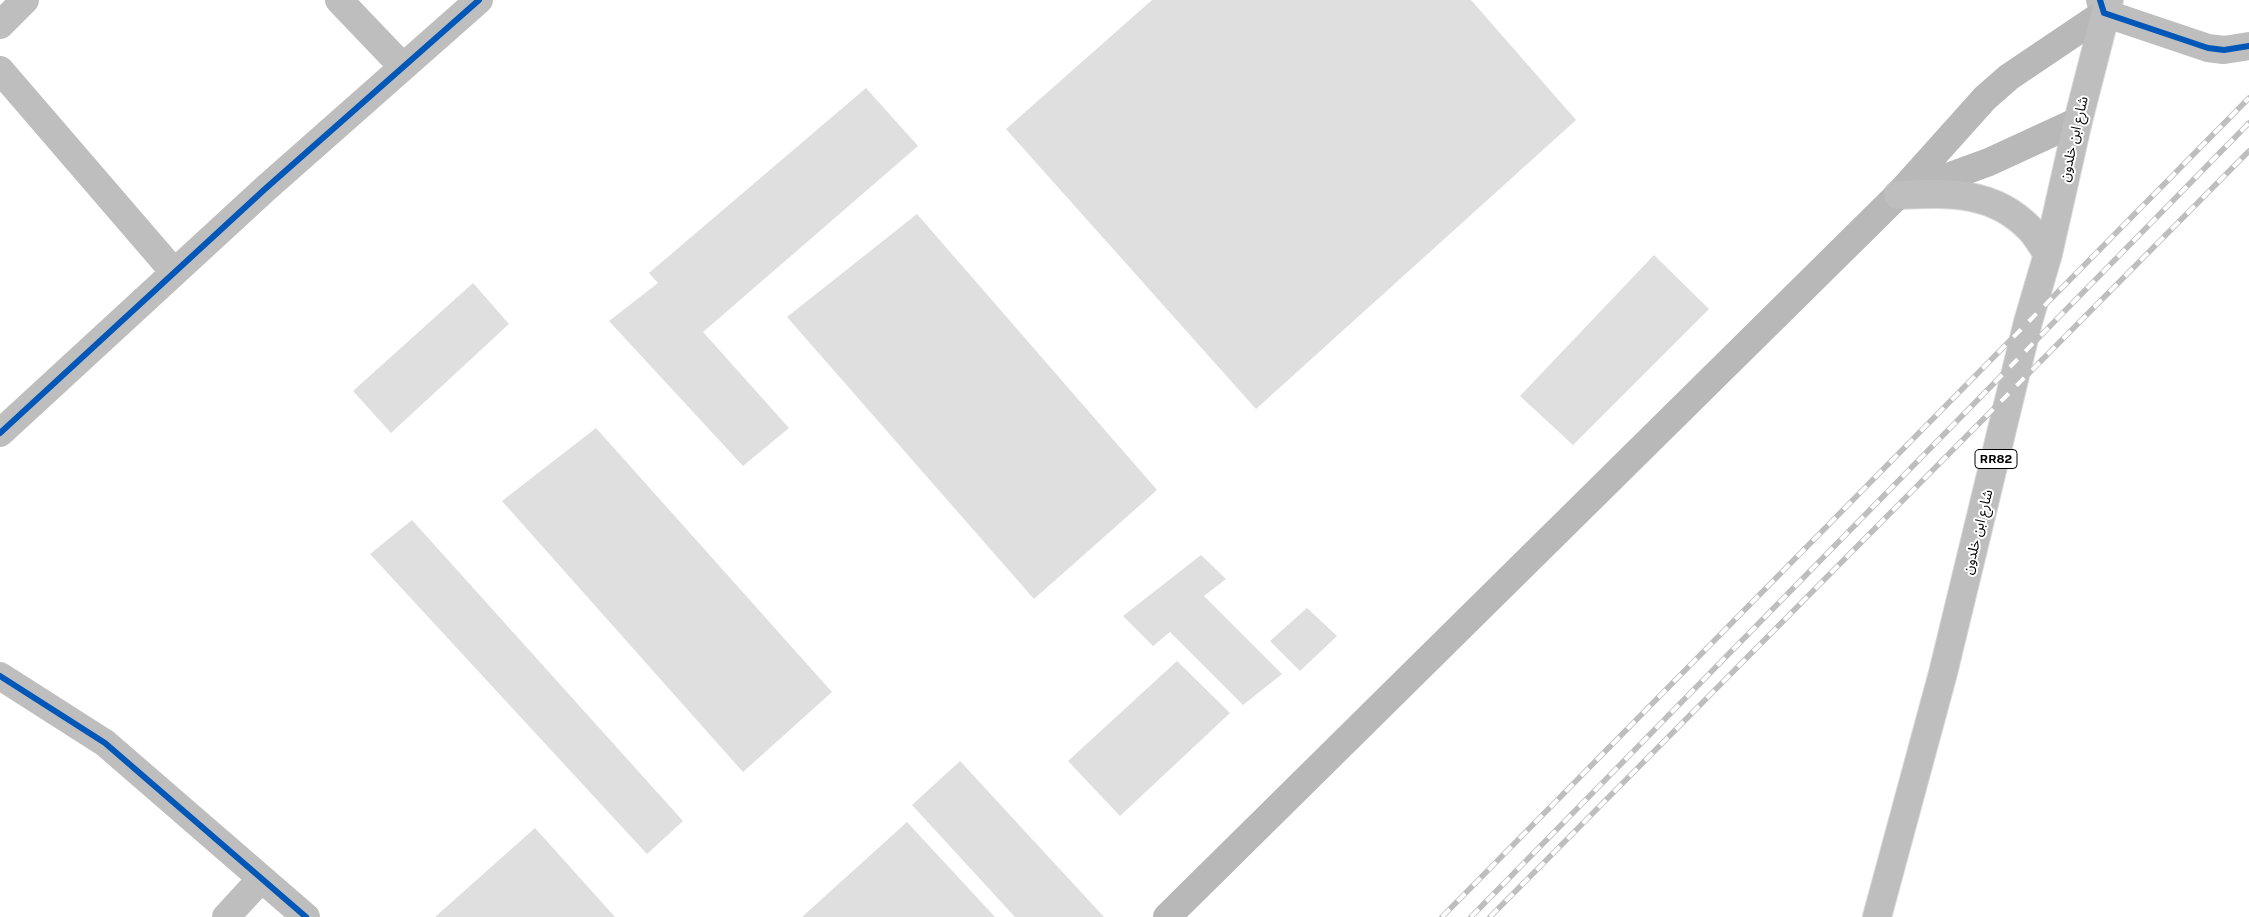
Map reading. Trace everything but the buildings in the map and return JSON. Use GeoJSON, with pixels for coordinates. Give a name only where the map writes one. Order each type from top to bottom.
{"type":"FeatureCollection","features":[{"type":"Feature","properties":{"kind":"main road"},"geometry":{"type":"LineString","coordinates":[[1167,917],[1898,195],[1985,98],[2104,4]]}},
{"type":"Feature","properties":{"kind":"main road"},"geometry":{"type":"LineString","coordinates":[[1898,195],[1989,162],[2078,121]]}},
{"type":"Feature","properties":{"kind":"street"},"geometry":{"type":"LineString","coordinates":[[0,24],[25,0]]}},
{"type":"Feature","properties":{"kind":"street"},"geometry":{"type":"LineString","coordinates":[[339,0],[403,67]]}},
{"type":"Feature","properties":{"kind":"street"},"geometry":{"type":"LineString","coordinates":[[0,433],[174,272],[479,0]]}},
{"type":"Feature","properties":{"kind":"street"},"geometry":{"type":"LineString","coordinates":[[2104,4],[2208,48],[2224,50],[2249,46]]}},
{"type":"Feature","properties":{"kind":"street","name":"شارع ابن خلدون"},"geometry":{"type":"LineString","coordinates":[[1877,917],[1943,673],[2028,322],[2048,254],[2104,4]]}},
{"type":"Feature","properties":{"kind":"street"},"geometry":{"type":"LineString","coordinates":[[0,70],[174,272]]}},
{"type":"Feature","properties":{"kind":"street"},"geometry":{"type":"LineString","coordinates":[[1898,195],[1948,193],[1978,198],[2006,210],[2030,229],[2048,254]]}},
{"type":"Feature","properties":{"kind":"street"},"geometry":{"type":"LineString","coordinates":[[0,676],[105,743],[306,917]]}},
{"type":"Feature","properties":{"kind":"street"},"geometry":{"type":"LineString","coordinates":[[226,917],[261,879]]}},
{"type":"Feature","properties":{"kind":"railway"},"geometry":{"type":"LineString","coordinates":[[1442,917],[2249,98]]}},
{"type":"Feature","properties":{"kind":"railway"},"geometry":{"type":"LineString","coordinates":[[1471,917],[2249,123]]}},
{"type":"Feature","properties":{"kind":"railway"},"geometry":{"type":"LineString","coordinates":[[1490,917],[2249,151]]}},
{"type":"Feature","properties":{"kind":"cycle path"},"geometry":{"type":"LineString","coordinates":[[0,433],[265,189],[479,0]]}},
{"type":"Feature","properties":{"kind":"cycle path"},"geometry":{"type":"LineString","coordinates":[[2100,0],[2104,13],[2208,48],[2224,50],[2249,46]]}},
{"type":"Feature","properties":{"kind":"cycle path"},"geometry":{"type":"LineString","coordinates":[[0,676],[105,743],[306,917]]}}]}
